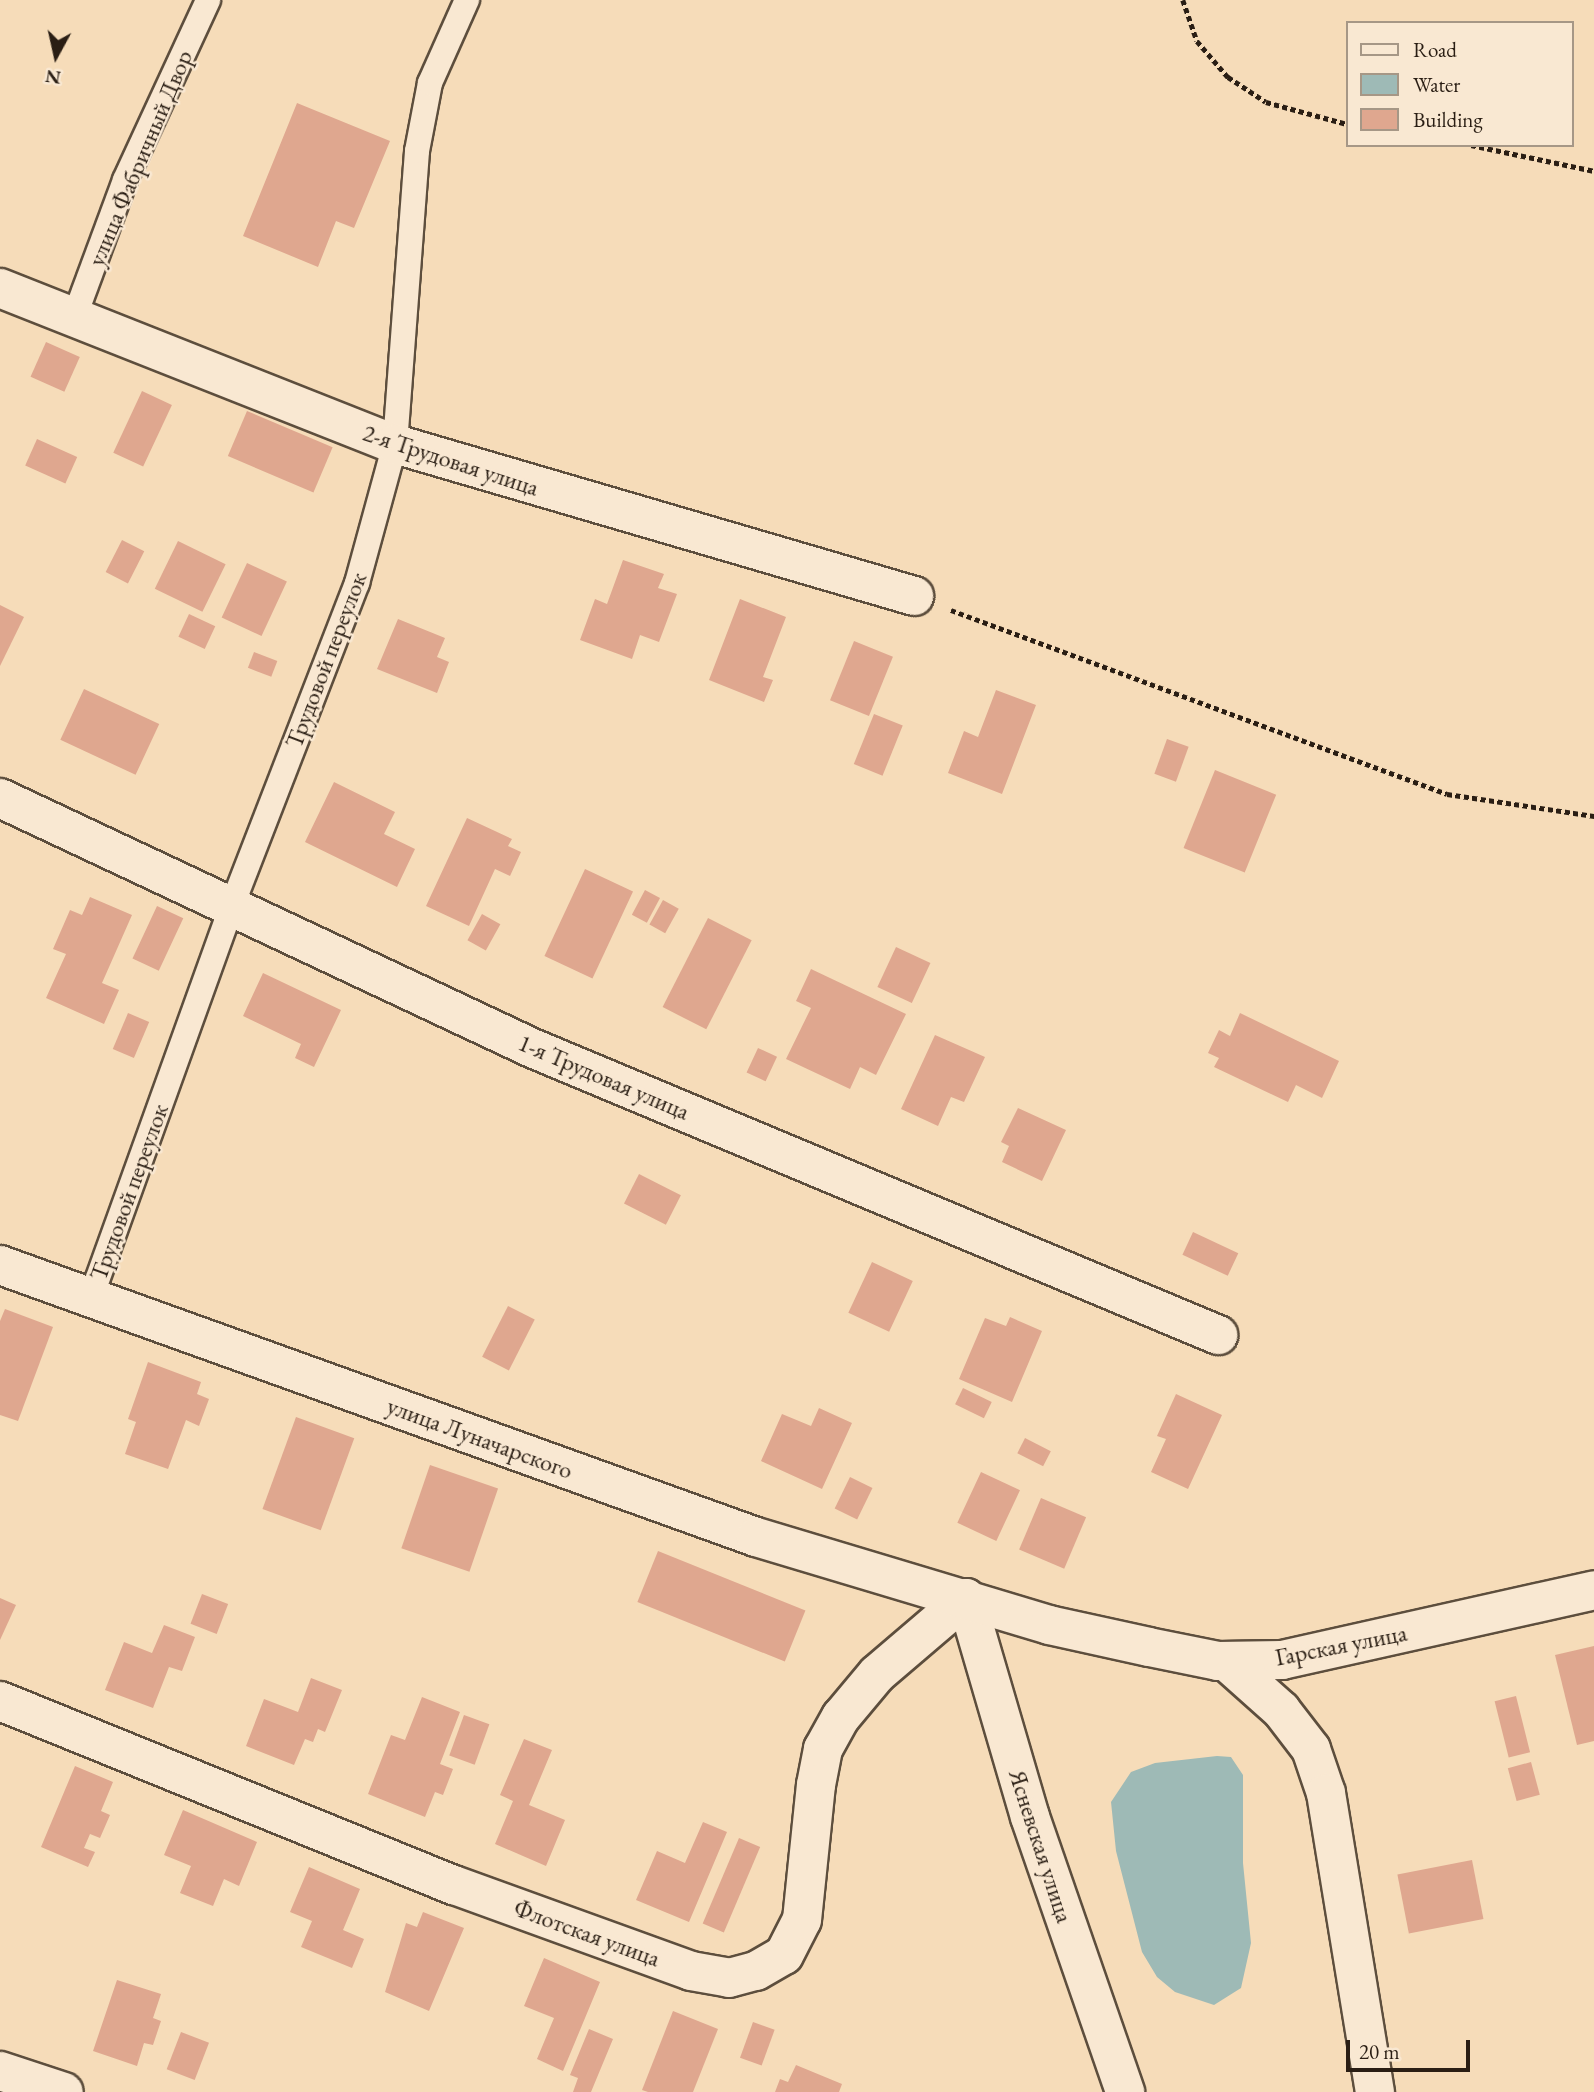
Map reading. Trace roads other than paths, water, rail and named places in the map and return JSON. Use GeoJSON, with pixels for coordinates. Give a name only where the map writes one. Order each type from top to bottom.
{"type":"FeatureCollection","features":[{"type":"Feature","properties":{"kind":"street","name":"2-я Трудовая улица"},"geometry":{"type":"LineString","coordinates":[[0,288],[395,443],[914,596]]}},
{"type":"Feature","properties":{"kind":"street","name":"1-я Трудовая улица"},"geometry":{"type":"LineString","coordinates":[[0,798],[532,1048],[1218,1335]]}},
{"type":"Feature","properties":{"kind":"street","name":"улица Луначарского"},"geometry":{"type":"LineString","coordinates":[[0,1265],[90,1300],[757,1536],[966,1598]]}},
{"type":"Feature","properties":{"kind":"street","name":"Гарская улица"},"geometry":{"type":"LineString","coordinates":[[966,1598],[1049,1625],[1226,1661],[1282,1660],[1594,1590]]}},
{"type":"Feature","properties":{"kind":"street","name":"Флотская улица"},"geometry":{"type":"LineString","coordinates":[[0,1701],[454,1885],[691,1971],[729,1978],[756,1971],[784,1955],[802,1920],[816,1785],[824,1749],[841,1717],[877,1674],[966,1598]]}},
{"type":"Feature","properties":{"kind":"street","name":"Ясневская улица"},"geometry":{"type":"LineString","coordinates":[[966,1598],[1030,1818],[1125,2092]]}},
{"type":"Feature","properties":{"kind":"street"},"geometry":{"type":"LineString","coordinates":[[1226,1661],[1281,1710],[1311,1749],[1326,1793],[1375,2092]]}},
{"type":"Feature","properties":{"kind":"street"},"geometry":{"type":"LineString","coordinates":[[0,2071],[64,2092]]}},
{"type":"Feature","properties":{"kind":"lane","name":"улица Фабричный Двор"},"geometry":{"type":"LineString","coordinates":[[74,318],[125,180],[208,0]]}},
{"type":"Feature","properties":{"kind":"lane","name":"Трудовой переулок"},"geometry":{"type":"LineString","coordinates":[[90,1300],[231,908],[357,583],[395,443],[417,151],[430,83],[467,0]]}},
{"type":"Feature","properties":{"kind":"water"},"geometry":{"type":"Polygon","coordinates":[[[1231,1757],[1243,1775],[1243,1863],[1251,1943],[1241,1988],[1214,2005],[1175,1992],[1157,1977],[1142,1952],[1116,1851],[1111,1802],[1131,1772],[1155,1763],[1231,1757]]]}}]}
